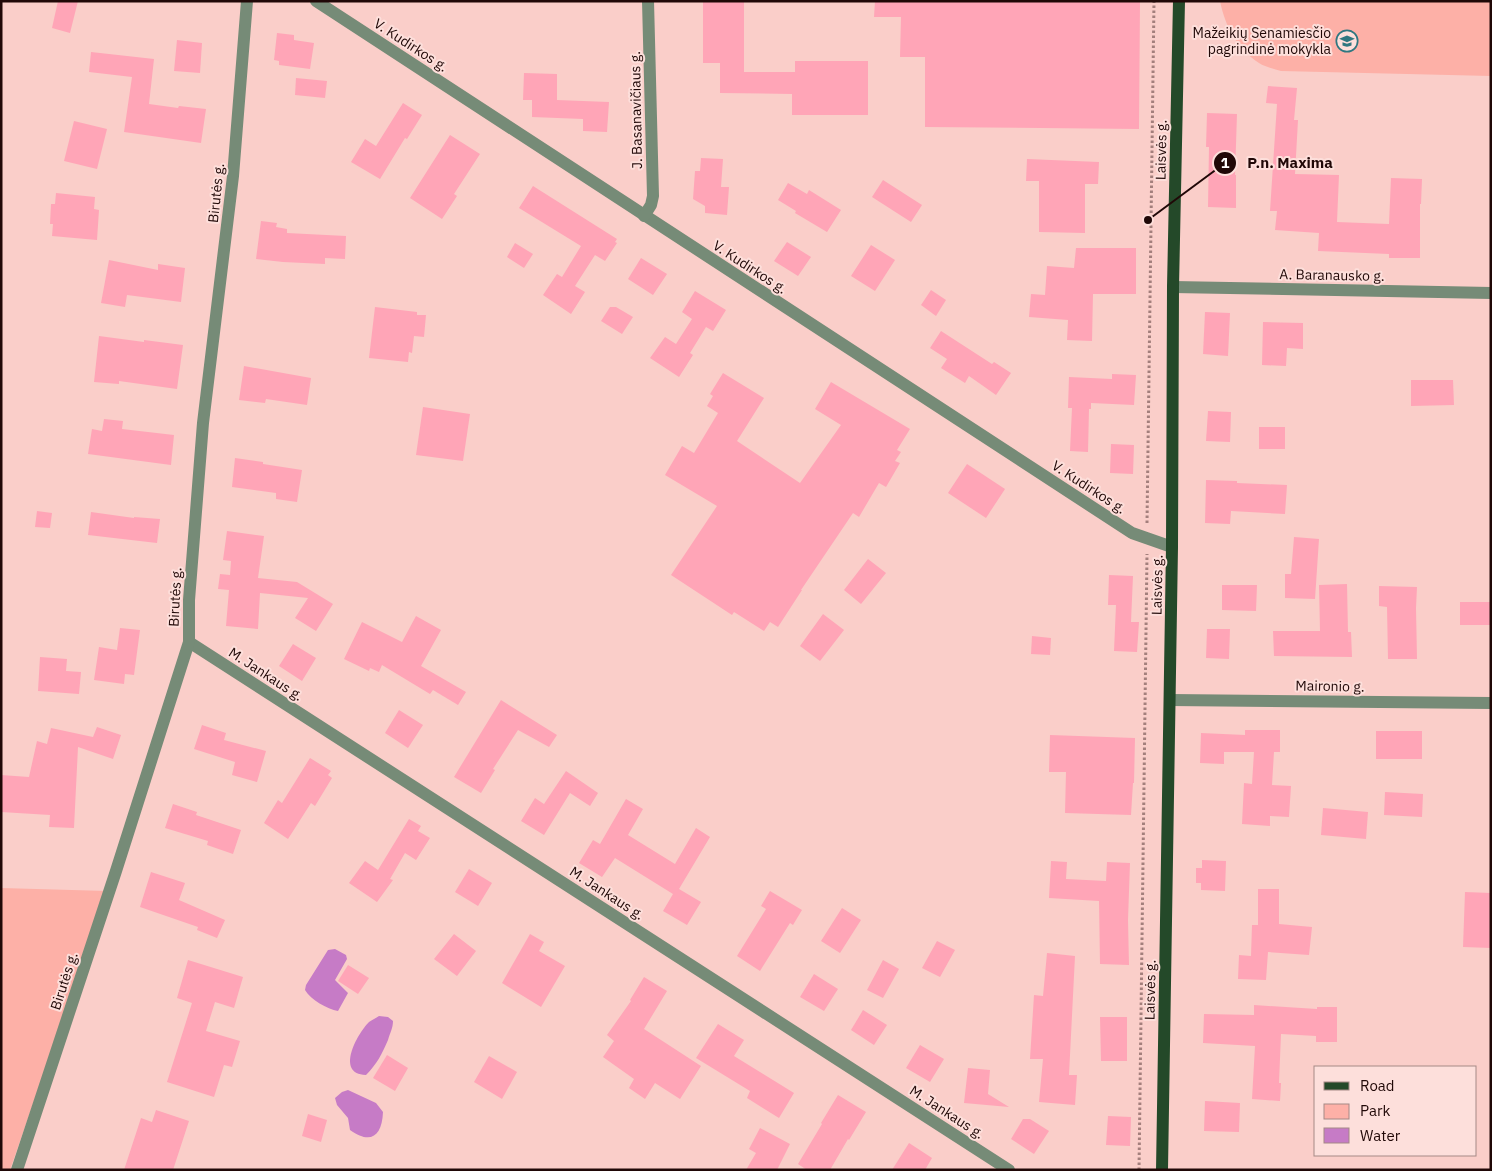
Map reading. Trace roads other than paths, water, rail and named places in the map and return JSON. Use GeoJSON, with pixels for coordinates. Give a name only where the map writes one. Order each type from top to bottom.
{"type":"FeatureCollection","features":[{"type":"Feature","properties":{"kind":"main road","name":"Laisvės g."},"geometry":{"type":"LineString","coordinates":[[1162,1170],[1170,700],[1173,287],[1178,1]]}},
{"type":"Feature","properties":{"kind":"street","name":"Birutės g."},"geometry":{"type":"LineString","coordinates":[[17,1170],[116,871],[189,642],[189,600],[203,423],[233,176],[247,1]]}},
{"type":"Feature","properties":{"kind":"street","name":"V. Kudirkos g."},"geometry":{"type":"LineString","coordinates":[[316,1],[1132,533],[1172,547]]}},
{"type":"Feature","properties":{"kind":"street","name":"J. Basanavičiaus g."},"geometry":{"type":"LineString","coordinates":[[644,216],[651,205],[653,196],[648,1]]}},
{"type":"Feature","properties":{"kind":"street","name":"A. Baranausko g."},"geometry":{"type":"LineString","coordinates":[[1173,287],[1491,293]]}},
{"type":"Feature","properties":{"kind":"street","name":"M. Jankaus g."},"geometry":{"type":"LineString","coordinates":[[189,642],[1009,1170]]}},
{"type":"Feature","properties":{"kind":"street","name":"Maironio g."},"geometry":{"type":"LineString","coordinates":[[1170,700],[1491,703]]}},
{"type":"Feature","properties":{"kind":"water"},"geometry":{"type":"Polygon","coordinates":[[[335,949],[346,955],[347,959],[335,980],[348,993],[338,1011],[320,1004],[305,990],[306,985],[328,950],[335,949]]]}},
{"type":"Feature","properties":{"kind":"water"},"geometry":{"type":"Polygon","coordinates":[[[379,1016],[388,1017],[393,1021],[388,1040],[379,1059],[366,1075],[357,1073],[352,1068],[350,1061],[351,1053],[364,1028],[369,1022],[379,1016]]]}},
{"type":"Feature","properties":{"kind":"water"},"geometry":{"type":"Polygon","coordinates":[[[348,1090],[376,1103],[383,1112],[380,1127],[374,1136],[364,1137],[350,1130],[348,1118],[337,1105],[335,1098],[348,1090]]]}},
{"type":"Feature","properties":{"kind":"place","name":"Mažeikių Senamiesčio pagrindinė mokykla"},"geometry":{"type":"Point","coordinates":[1347,41]}},
{"type":"Feature","properties":{"kind":"place","name":"P.n. Maxima"},"geometry":{"type":"Point","coordinates":[1148,220]}}]}
